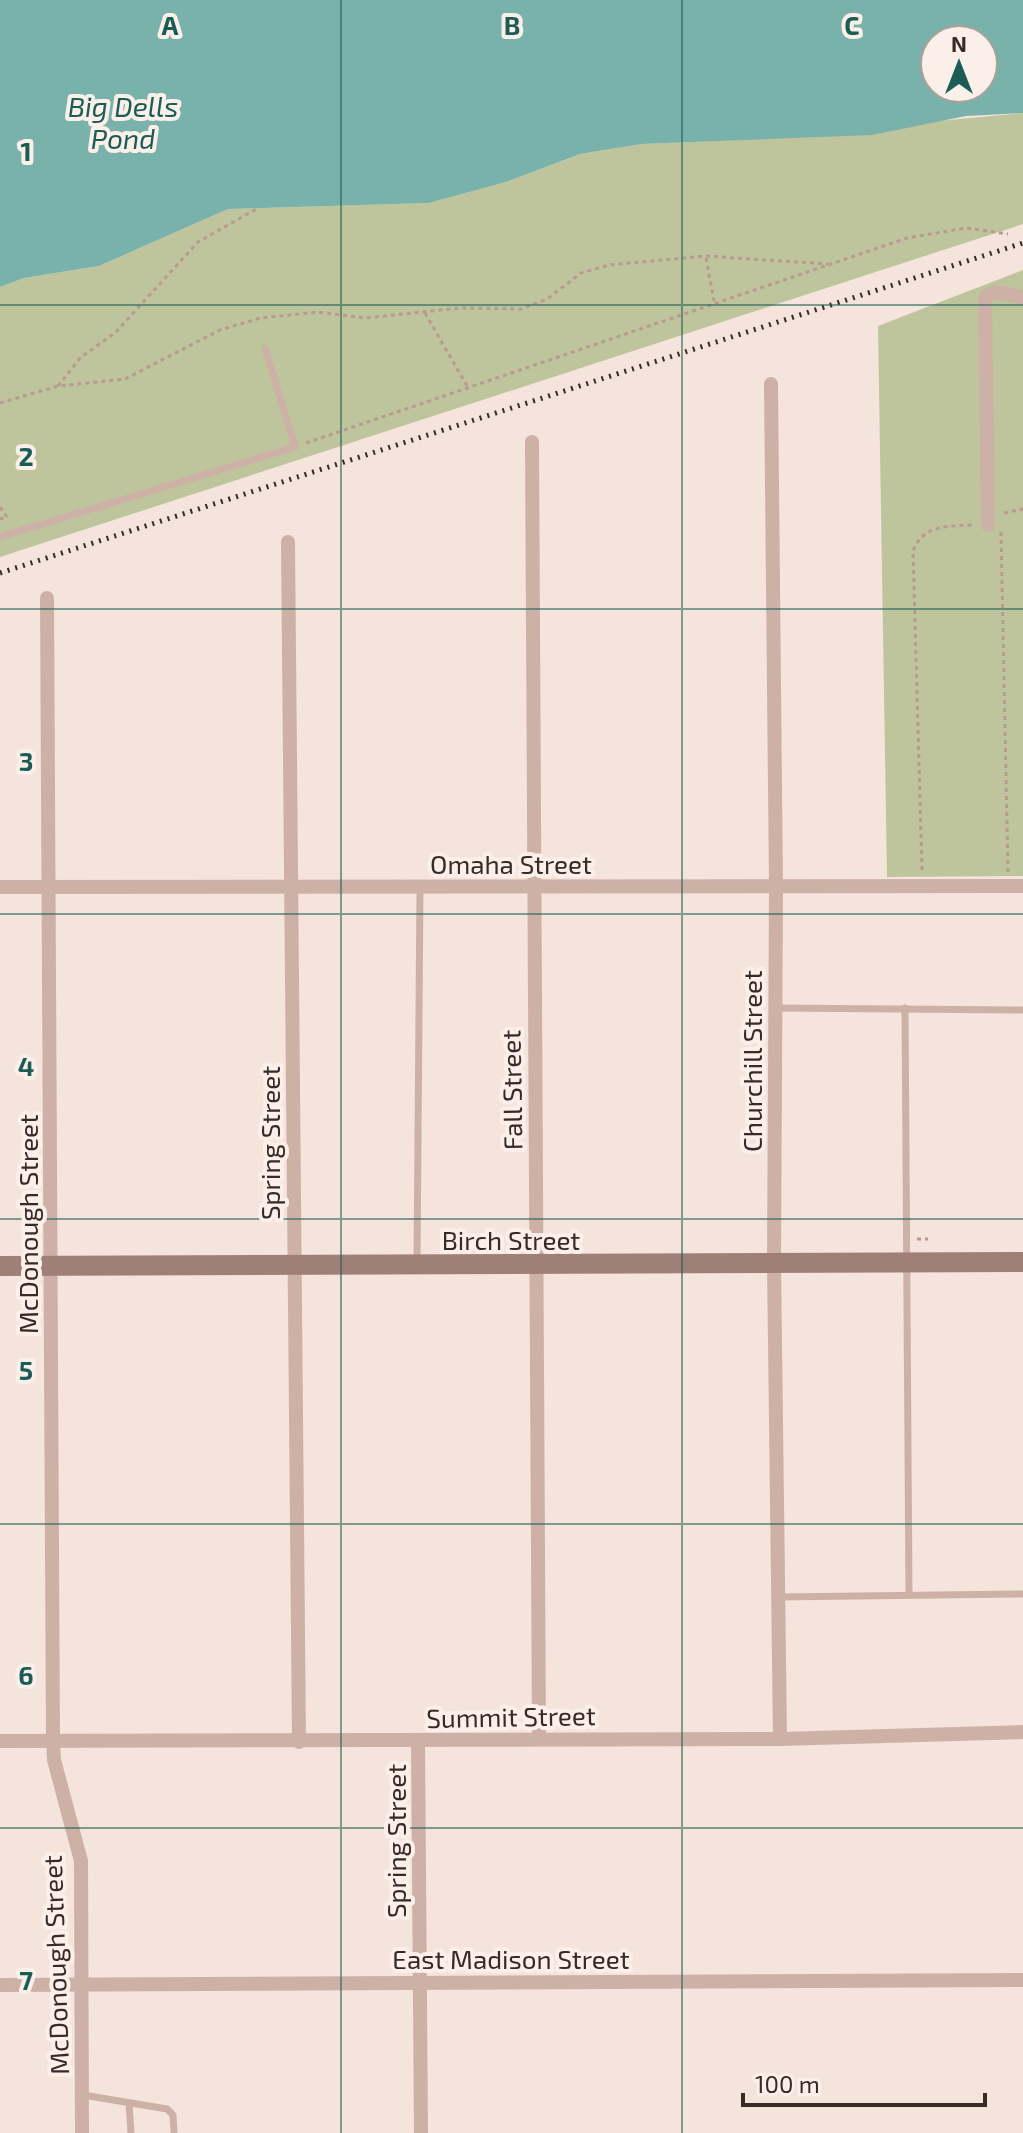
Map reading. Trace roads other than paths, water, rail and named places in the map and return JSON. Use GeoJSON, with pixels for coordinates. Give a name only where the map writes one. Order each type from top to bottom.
{"type":"FeatureCollection","features":[{"type":"Feature","properties":{"kind":"main road","name":"Birch Street"},"geometry":{"type":"LineString","coordinates":[[0,1266],[1023,1262]]}},
{"type":"Feature","properties":{"kind":"street"},"geometry":{"type":"LineString","coordinates":[[995,525],[985,297],[995,292],[1023,297]]}},
{"type":"Feature","properties":{"kind":"street","name":"Churchill Street"},"geometry":{"type":"LineString","coordinates":[[771,384],[776,887],[774,1263],[780,1739]]}},
{"type":"Feature","properties":{"kind":"street","name":"Fall Street"},"geometry":{"type":"LineString","coordinates":[[532,442],[539,1738]]}},
{"type":"Feature","properties":{"kind":"street","name":"Spring Street"},"geometry":{"type":"LineString","coordinates":[[288,542],[299,1742]]}},
{"type":"Feature","properties":{"kind":"street","name":"McDonough Street"},"geometry":{"type":"LineString","coordinates":[[47,598],[53,1741],[54,1760],[81,1861],[82,2133]]}},
{"type":"Feature","properties":{"kind":"street","name":"Omaha Street"},"geometry":{"type":"LineString","coordinates":[[0,887],[1016,887]]}},
{"type":"Feature","properties":{"kind":"street","name":"Summit Street"},"geometry":{"type":"LineString","coordinates":[[0,1741],[780,1739],[1023,1732]]}},
{"type":"Feature","properties":{"kind":"street","name":"Spring Street"},"geometry":{"type":"LineString","coordinates":[[418,1741],[421,2133]]}},
{"type":"Feature","properties":{"kind":"street","name":"East Madison Street"},"geometry":{"type":"LineString","coordinates":[[0,1985],[1023,1980]]}},
{"type":"Feature","properties":{"kind":"lane"},"geometry":{"type":"LineString","coordinates":[[0,537],[295,447],[265,348]]}},
{"type":"Feature","properties":{"kind":"lane"},"geometry":{"type":"LineString","coordinates":[[417,1265],[420,887]]}},
{"type":"Feature","properties":{"kind":"lane"},"geometry":{"type":"LineString","coordinates":[[776,1008],[1023,1010]]}},
{"type":"Feature","properties":{"kind":"lane"},"geometry":{"type":"LineString","coordinates":[[905,1008],[909,1595]]}},
{"type":"Feature","properties":{"kind":"lane"},"geometry":{"type":"LineString","coordinates":[[778,1597],[1023,1594]]}},
{"type":"Feature","properties":{"kind":"lane"},"geometry":{"type":"LineString","coordinates":[[83,2095],[167,2109],[173,2115],[174,2133]]}},
{"type":"Feature","properties":{"kind":"lane"},"geometry":{"type":"LineString","coordinates":[[129,2103],[131,2133]]}},
{"type":"Feature","properties":{"kind":"water","name":"Big Dells Pond"},"geometry":{"type":"Polygon","coordinates":[[[0,0],[1023,0],[1023,113],[966,116],[872,135],[642,144],[580,154],[506,182],[429,203],[228,209],[99,266],[24,278],[0,287],[0,0]]]}},
{"type":"Feature","properties":{"kind":"railway"},"geometry":{"type":"LineString","coordinates":[[0,573],[1023,243]]}}]}
